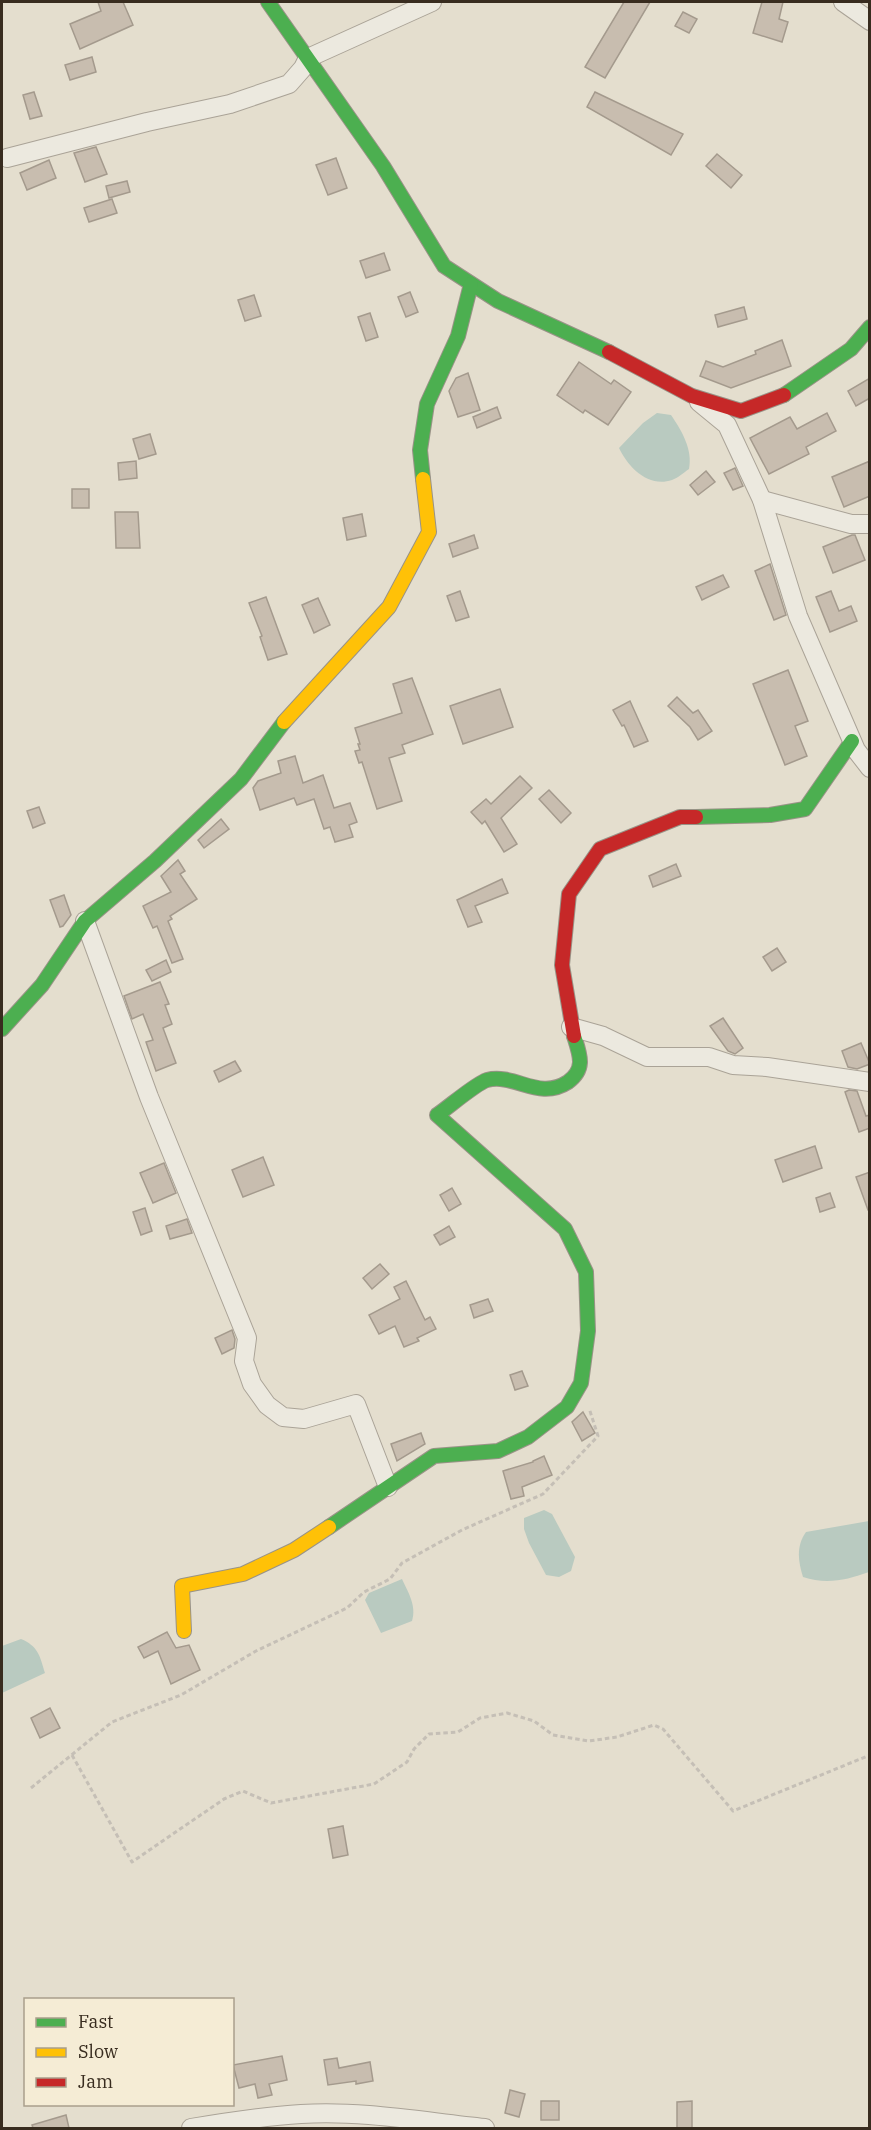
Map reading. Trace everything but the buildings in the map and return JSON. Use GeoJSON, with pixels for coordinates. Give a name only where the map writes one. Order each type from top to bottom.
{"type":"FeatureCollection","features":[{"type":"Feature","properties":{"kind":"street"},"geometry":{"type":"LineString","coordinates":[[268,2],[383,166],[444,266],[498,301],[604,349],[692,396],[741,411],[785,395],[851,349],[870,327]]}},
{"type":"Feature","properties":{"kind":"street"},"geometry":{"type":"LineString","coordinates":[[7,158],[230,104],[289,84],[303,68],[308,58],[432,2]]}},
{"type":"Feature","properties":{"kind":"street"},"geometry":{"type":"LineString","coordinates":[[843,2],[870,21]]}},
{"type":"Feature","properties":{"kind":"street"},"geometry":{"type":"LineString","coordinates":[[2,1029],[42,985],[85,921],[155,861],[241,779],[292,711],[389,607],[429,532],[420,450],[426,404],[458,336],[471,284]]}},
{"type":"Feature","properties":{"kind":"street"},"geometry":{"type":"LineString","coordinates":[[692,396],[727,425],[762,500],[798,616],[856,750],[870,768]]}},
{"type":"Feature","properties":{"kind":"street"},"geometry":{"type":"LineString","coordinates":[[762,500],[851,524],[870,524]]}},
{"type":"Feature","properties":{"kind":"street"},"geometry":{"type":"LineString","coordinates":[[184,1631],[182,1586],[243,1574],[294,1550],[434,1456],[498,1451],[528,1437],[567,1407],[581,1383],[588,1331],[586,1272],[565,1229],[437,1115],[484,1081],[500,1078],[532,1087],[557,1089],[576,1076],[581,1059],[571,1027],[562,965],[569,894],[600,849],[680,817],[770,815],[805,809],[852,741]]}},
{"type":"Feature","properties":{"kind":"street"},"geometry":{"type":"LineString","coordinates":[[85,921],[149,1097],[248,1338],[244,1361],[252,1384],[267,1405],[283,1417],[304,1419],[356,1404],[388,1487]]}},
{"type":"Feature","properties":{"kind":"street"},"geometry":{"type":"LineString","coordinates":[[571,1027],[603,1036],[647,1057],[710,1057],[733,1065],[767,1067],[870,1082]]}},
{"type":"Feature","properties":{"kind":"street"},"geometry":{"type":"LineString","coordinates":[[191,2128],[302,2114],[370,2115],[486,2128]]}},
{"type":"Feature","properties":{"kind":"path"},"geometry":{"type":"LineString","coordinates":[[31,1788],[112,1722],[182,1695],[256,1651],[347,1608],[364,1592],[390,1579],[402,1563],[462,1530],[543,1494],[598,1436],[581,1383]]}},
{"type":"Feature","properties":{"kind":"path"},"geometry":{"type":"LineString","coordinates":[[72,1755],[132,1862],[224,1799],[243,1791],[272,1803],[374,1784],[407,1762],[414,1749],[429,1734],[458,1732],[480,1718],[507,1713],[534,1721],[553,1735],[589,1741],[616,1737],[654,1725],[663,1729],[733,1811],[870,1755]]}},
{"type":"Feature","properties":{"kind":"shaded area"},"geometry":{"type":"Polygon","coordinates":[[[657,413],[671,415],[683,434],[690,462],[689,469],[674,479],[663,482],[647,478],[633,469],[619,448],[643,423],[657,413]]]}},
{"type":"Feature","properties":{"kind":"shaded area"},"geometry":{"type":"Polygon","coordinates":[[[544,1510],[552,1514],[575,1557],[571,1571],[559,1577],[546,1575],[524,1529],[524,1518],[544,1510]]]}},
{"type":"Feature","properties":{"kind":"shaded area"},"geometry":{"type":"Polygon","coordinates":[[[869,1521],[869,1572],[836,1580],[820,1581],[803,1577],[799,1554],[806,1532],[869,1521]]]}},
{"type":"Feature","properties":{"kind":"shaded area"},"geometry":{"type":"Polygon","coordinates":[[[402,1579],[413,1605],[412,1621],[381,1633],[365,1600],[369,1593],[402,1579]]]}},
{"type":"Feature","properties":{"kind":"shaded area"},"geometry":{"type":"Polygon","coordinates":[[[21,1639],[38,1652],[45,1673],[2,1693],[2,1646],[21,1639]]]}},
{"type":"Feature","properties":{"kind":"traffic: fast"},"geometry":{"type":"LineString","coordinates":[[268,2],[383,166],[444,266],[498,301],[609,352]]}},
{"type":"Feature","properties":{"kind":"traffic: fast"},"geometry":{"type":"LineString","coordinates":[[423,479],[420,450],[427,404],[458,336],[471,284]]}},
{"type":"Feature","properties":{"kind":"traffic: fast"},"geometry":{"type":"LineString","coordinates":[[784,395],[851,349],[870,327]]}},
{"type":"Feature","properties":{"kind":"traffic: fast"},"geometry":{"type":"LineString","coordinates":[[2,1029],[42,985],[85,921],[155,861],[241,779],[284,722]]}},
{"type":"Feature","properties":{"kind":"traffic: fast"},"geometry":{"type":"LineString","coordinates":[[696,817],[770,815],[805,809],[852,741]]}},
{"type":"Feature","properties":{"kind":"traffic: fast"},"geometry":{"type":"LineString","coordinates":[[329,1527],[434,1456],[498,1451],[528,1437],[567,1407],[581,1383],[588,1331],[586,1272],[565,1229],[437,1115],[487,1080],[507,1080],[547,1089],[568,1082],[577,1072],[580,1061],[574,1036]]}},
{"type":"Feature","properties":{"kind":"traffic: slow"},"geometry":{"type":"LineString","coordinates":[[284,722],[389,607],[429,532],[423,479]]}},
{"type":"Feature","properties":{"kind":"traffic: slow"},"geometry":{"type":"LineString","coordinates":[[184,1631],[182,1586],[243,1574],[294,1550],[329,1527]]}},
{"type":"Feature","properties":{"kind":"traffic: jam"},"geometry":{"type":"LineString","coordinates":[[609,352],[692,396],[741,411],[784,395]]}},
{"type":"Feature","properties":{"kind":"traffic: jam"},"geometry":{"type":"LineString","coordinates":[[574,1036],[562,965],[569,894],[600,849],[680,817],[696,817]]}}]}
